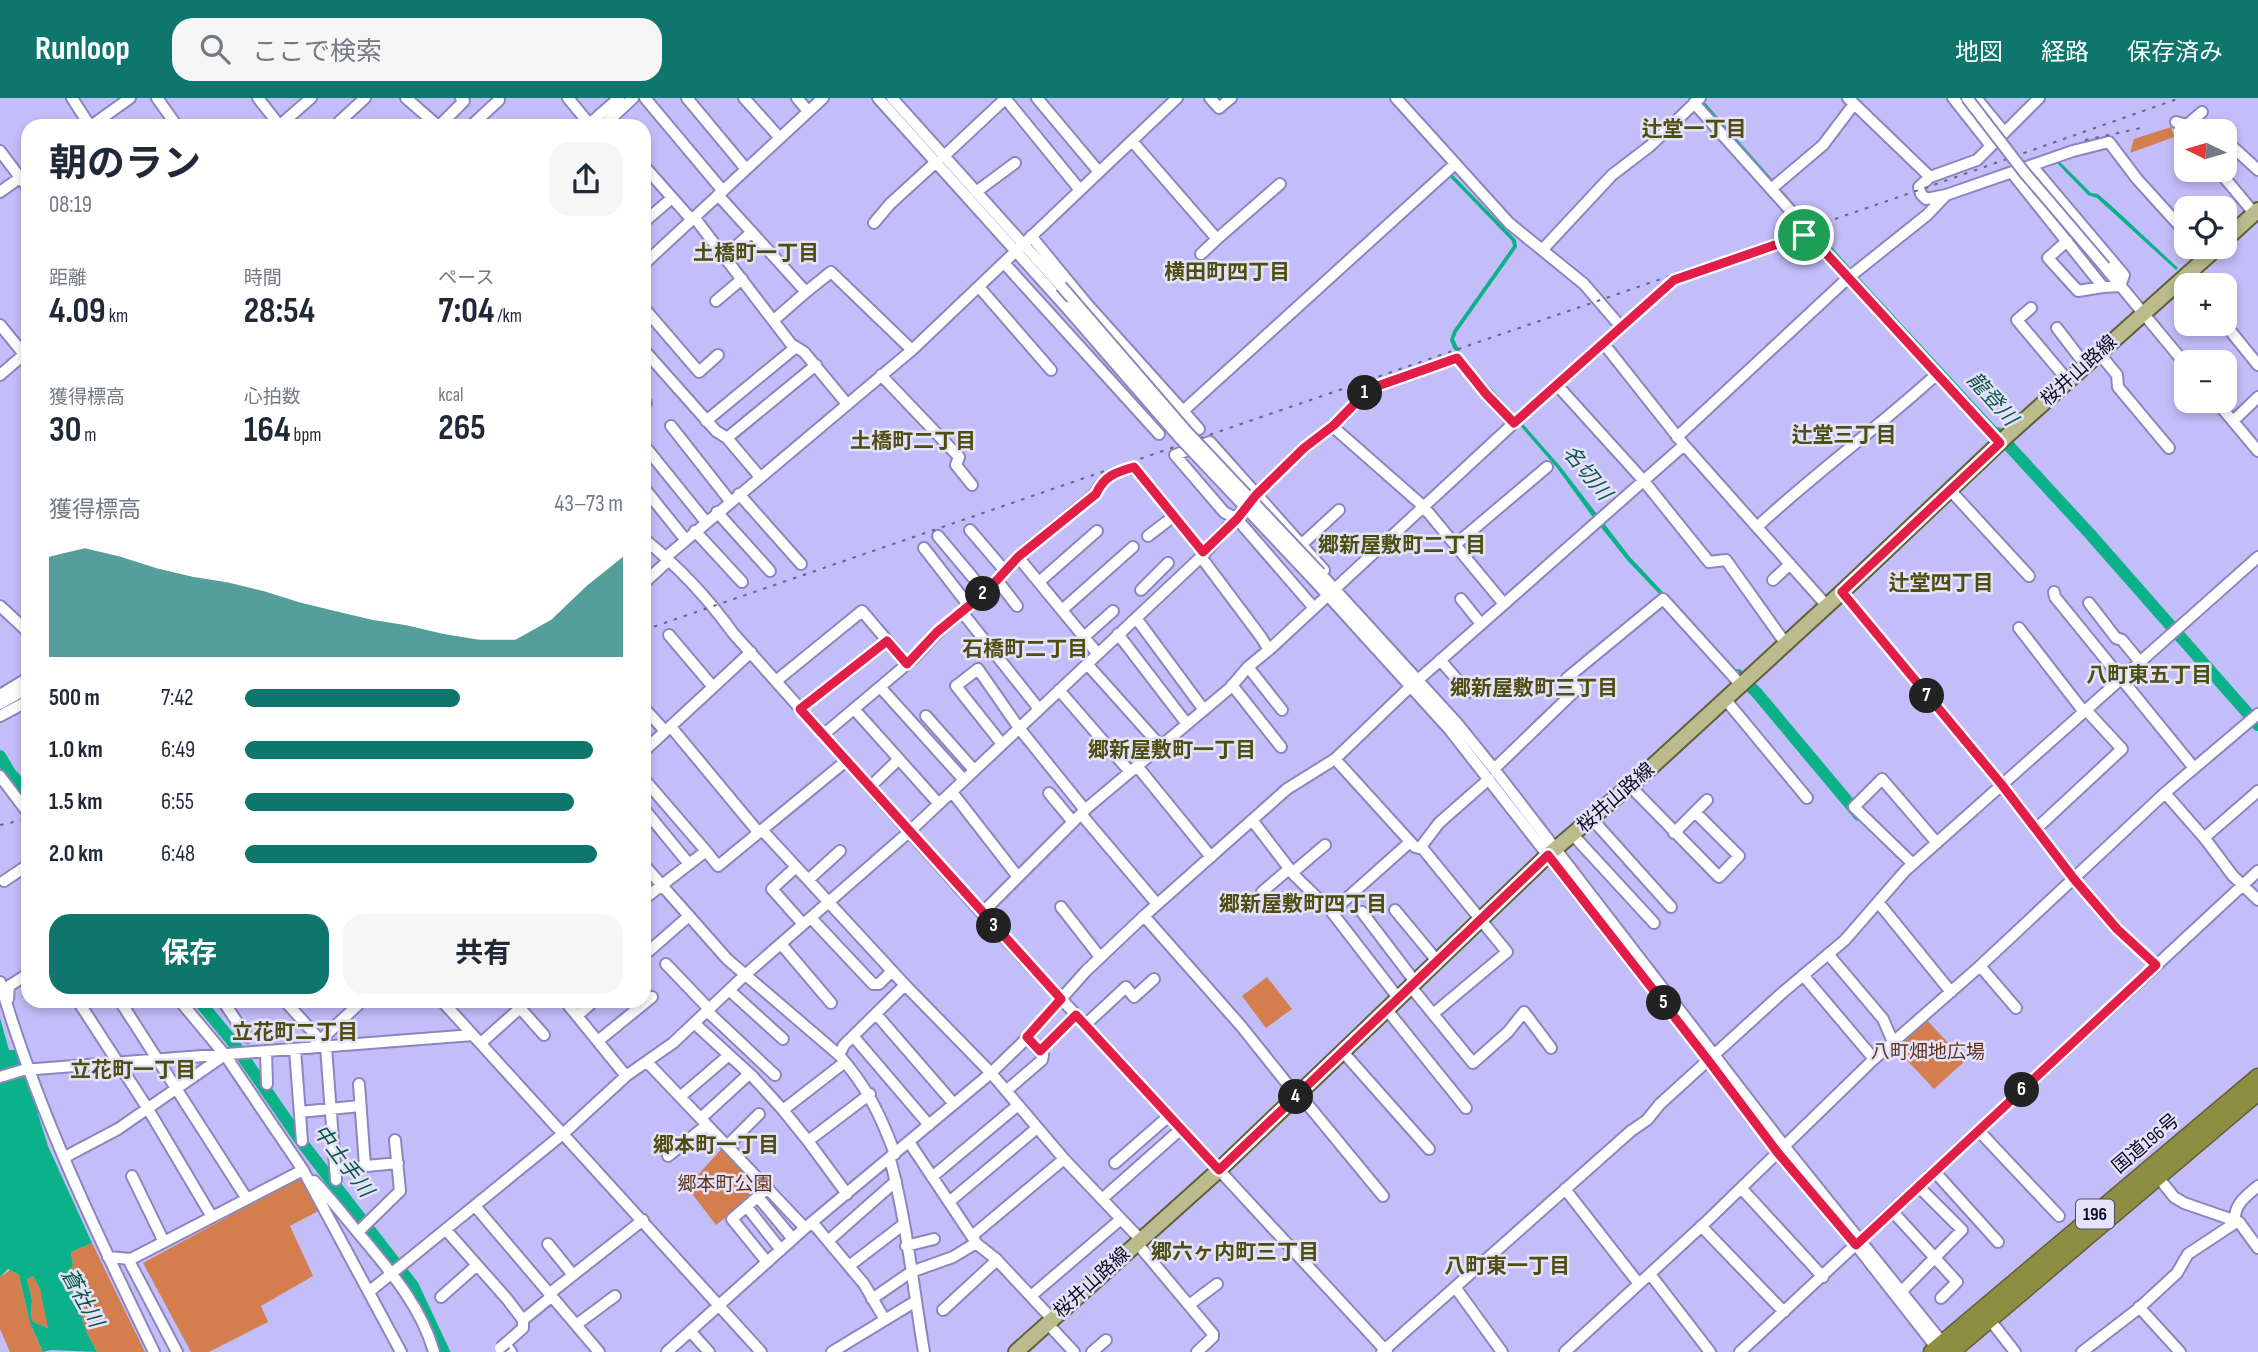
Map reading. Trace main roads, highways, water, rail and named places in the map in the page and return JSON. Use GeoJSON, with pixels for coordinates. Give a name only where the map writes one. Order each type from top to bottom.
{"type":"FeatureCollection","features":[{"type":"Feature","properties":{"kind":"highway","name":"国道196号"},"geometry":{"type":"LineString","coordinates":[[1942,1350],[2258,1077]]}},
{"type":"Feature","properties":{"kind":"highway","name":"国道196号"},"geometry":{"type":"LineString","coordinates":[[1942,1350],[1990,1320],[2258,1092]]}},
{"type":"Feature","properties":{"kind":"main road"},"geometry":{"type":"LineString","coordinates":[[2237,229],[2256,211]]}},
{"type":"Feature","properties":{"kind":"main road","name":"桜井山路線"},"geometry":{"type":"LineString","coordinates":[[1016,1352],[1219,1170],[1551,852],[1630,786],[1741,685],[2142,313],[2174,290]]}},
{"type":"Feature","properties":{"kind":"waterway","name":"龍登川"},"geometry":{"type":"LineString","coordinates":[[1997,433],[2258,725]]}},
{"type":"Feature","properties":{"kind":"waterway","name":"名切川"},"geometry":{"type":"LineString","coordinates":[[1738,675],[1756,692],[1859,815]]}},
{"type":"Feature","properties":{"kind":"waterway","name":"中土手川"},"geometry":{"type":"LineString","coordinates":[[0,756],[21,785]]}},
{"type":"Feature","properties":{"kind":"waterway","name":"中土手川"},"geometry":{"type":"LineString","coordinates":[[205,1008],[232,1041],[303,1144],[413,1286],[444,1352]]}},
{"type":"Feature","properties":{"kind":"railway"},"geometry":{"type":"LineString","coordinates":[[651,628],[2180,98]]}},
{"type":"Feature","properties":{"kind":"railway"},"geometry":{"type":"LineString","coordinates":[[2085,140],[2141,128]]}},
{"type":"Feature","properties":{"kind":"railway"},"geometry":{"type":"LineString","coordinates":[[0,825],[21,820]]}},
{"type":"Feature","properties":{"kind":"district","name":"辻堂一丁目"},"geometry":{"type":"Point","coordinates":[1694,129]}},
{"type":"Feature","properties":{"kind":"district","name":"土橋町一丁目"},"geometry":{"type":"Point","coordinates":[756,253]}},
{"type":"Feature","properties":{"kind":"district","name":"横田町四丁目"},"geometry":{"type":"Point","coordinates":[1227,272]}},
{"type":"Feature","properties":{"kind":"district","name":"辻堂三丁目"},"geometry":{"type":"Point","coordinates":[1844,435]}},
{"type":"Feature","properties":{"kind":"district","name":"土橋町二丁目"},"geometry":{"type":"Point","coordinates":[913,441]}},
{"type":"Feature","properties":{"kind":"district","name":"郷新屋敷町二丁目"},"geometry":{"type":"Point","coordinates":[1402,545]}},
{"type":"Feature","properties":{"kind":"district","name":"辻堂四丁目"},"geometry":{"type":"Point","coordinates":[1941,583]}},
{"type":"Feature","properties":{"kind":"district","name":"石橋町二丁目"},"geometry":{"type":"Point","coordinates":[1025,649]}},
{"type":"Feature","properties":{"kind":"district","name":"八町東五丁目"},"geometry":{"type":"Point","coordinates":[2149,675]}},
{"type":"Feature","properties":{"kind":"district","name":"郷新屋敷町三丁目"},"geometry":{"type":"Point","coordinates":[1534,688]}},
{"type":"Feature","properties":{"kind":"district","name":"郷新屋敷町一丁目"},"geometry":{"type":"Point","coordinates":[1172,750]}},
{"type":"Feature","properties":{"kind":"district","name":"郷新屋敷町四丁目"},"geometry":{"type":"Point","coordinates":[1303,904]}},
{"type":"Feature","properties":{"kind":"district","name":"立花町二丁目"},"geometry":{"type":"Point","coordinates":[295,1032]}},
{"type":"Feature","properties":{"kind":"district","name":"立花町一丁目"},"geometry":{"type":"Point","coordinates":[133,1070]}},
{"type":"Feature","properties":{"kind":"district","name":"郷本町一丁目"},"geometry":{"type":"Point","coordinates":[716,1145]}},
{"type":"Feature","properties":{"kind":"district","name":"郷六ヶ内町三丁目"},"geometry":{"type":"Point","coordinates":[1235,1252]}},
{"type":"Feature","properties":{"kind":"district","name":"八町東一丁目"},"geometry":{"type":"Point","coordinates":[1507,1266]}},
{"type":"Feature","properties":{"kind":"park label","name":"八町畑地広場"},"geometry":{"type":"Point","coordinates":[1928,1052]}},
{"type":"Feature","properties":{"kind":"park label","name":"郷本町公園"},"geometry":{"type":"Point","coordinates":[725,1184]}},
{"type":"Feature","properties":{"kind":"water label","name":"蒼社川"},"geometry":{"type":"Point","coordinates":[82,1298]}}]}
